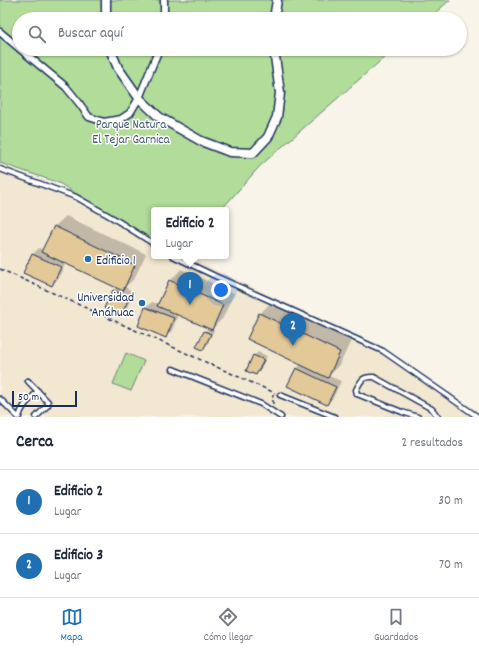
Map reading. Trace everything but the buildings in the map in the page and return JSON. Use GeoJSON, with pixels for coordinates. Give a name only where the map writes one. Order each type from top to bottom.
{"type":"FeatureCollection","features":[{"type":"Feature","properties":{"kind":"street"},"geometry":{"type":"LineString","coordinates":[[106,0],[106,12]]}},
{"type":"Feature","properties":{"kind":"street"},"geometry":{"type":"LineString","coordinates":[[164,0],[164,12]]}},
{"type":"Feature","properties":{"kind":"street"},"geometry":{"type":"LineString","coordinates":[[275,12],[277,0]]}},
{"type":"Feature","properties":{"kind":"street"},"geometry":{"type":"LineString","coordinates":[[0,32],[12,42]]}},
{"type":"Feature","properties":{"kind":"street"},"geometry":{"type":"LineString","coordinates":[[28,56],[66,87],[89,117],[104,122],[121,119],[130,113],[139,98],[156,56]]}},
{"type":"Feature","properties":{"kind":"street"},"geometry":{"type":"LineString","coordinates":[[113,56],[118,68],[139,98],[159,117],[201,141],[230,152],[253,153],[268,137],[277,117],[280,93],[275,56]]}},
{"type":"Feature","properties":{"kind":"lane"},"geometry":{"type":"LineString","coordinates":[[0,169],[76,197],[151,242]]}},
{"type":"Feature","properties":{"kind":"lane"},"geometry":{"type":"LineString","coordinates":[[179,259],[382,352],[478,417]]}},
{"type":"Feature","properties":{"kind":"lane"},"geometry":{"type":"LineString","coordinates":[[173,369],[261,404],[281,417]]}},
{"type":"Feature","properties":{"kind":"lane"},"geometry":{"type":"LineString","coordinates":[[418,417],[357,394],[356,390],[362,379],[367,376],[374,377],[432,409],[438,417]]}},
{"type":"Feature","properties":{"kind":"lane"},"geometry":{"type":"LineString","coordinates":[[28,381],[48,402],[48,405],[36,417]]}},
{"type":"Feature","properties":{"kind":"lane"},"geometry":{"type":"LineString","coordinates":[[0,399],[18,417],[24,405],[38,392]]}},
{"type":"Feature","properties":{"kind":"lane"},"geometry":{"type":"LineString","coordinates":[[280,395],[335,417]]}},
{"type":"Feature","properties":{"kind":"path"},"geometry":{"type":"LineString","coordinates":[[0,269],[280,395]]}},
{"type":"Feature","properties":{"kind":"shaded area","name":"Universidad Anáhuac"},"geometry":{"type":"Polygon","coordinates":[[[0,165],[97,204],[151,235],[151,259],[193,259],[382,349],[479,412],[479,417],[0,417],[0,165]]]}},
{"type":"Feature","properties":{"kind":"green space","name":"Parque Natura El Tejar Garnica"},"geometry":{"type":"Polygon","coordinates":[[[0,0],[450,0],[436,12],[12,12],[12,56],[386,56],[260,166],[224,207],[151,207],[151,240],[59,183],[0,163],[0,0]]]}},
{"type":"Feature","properties":{"kind":"green space"},"geometry":{"type":"Polygon","coordinates":[[[126,353],[144,361],[131,391],[113,384],[126,353]]]}},
{"type":"Feature","properties":{"kind":"place","name":"Edificio 1"},"geometry":{"type":"Point","coordinates":[88,259]}},
{"type":"Feature","properties":{"kind":"place","name":"Universidad Anáhuac"},"geometry":{"type":"Point","coordinates":[142,303]}},
{"type":"Feature","properties":{"kind":"place","name":"Edificio 2"},"geometry":{"type":"Point","coordinates":[190,305]}},
{"type":"Feature","properties":{"kind":"place","name":"Edificio 3"},"geometry":{"type":"Point","coordinates":[293,346]}}]}
